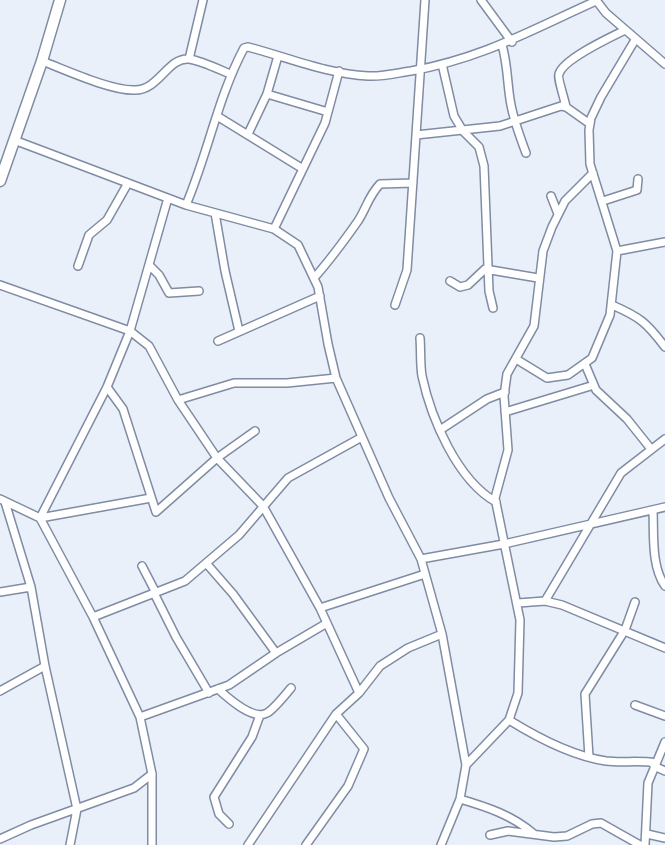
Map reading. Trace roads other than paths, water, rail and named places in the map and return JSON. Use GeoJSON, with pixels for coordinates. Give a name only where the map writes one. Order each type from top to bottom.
{"type":"FeatureCollection","features":[{"type":"Feature","properties":{"kind":"street"},"geometry":{"type":"LineString","coordinates":[[0,181],[42,61],[60,0],[53,0]]}},
{"type":"Feature","properties":{"kind":"street"},"geometry":{"type":"LineString","coordinates":[[189,59],[203,0]]}},
{"type":"Feature","properties":{"kind":"street"},"geometry":{"type":"LineString","coordinates":[[396,304],[407,270],[425,0]]}},
{"type":"Feature","properties":{"kind":"street"},"geometry":{"type":"LineString","coordinates":[[481,0],[512,42]]}},
{"type":"Feature","properties":{"kind":"street"},"geometry":{"type":"LineString","coordinates":[[186,205],[202,168],[230,74],[244,48],[369,76],[442,64],[512,42],[596,0],[635,40],[665,64]]}},
{"type":"Feature","properties":{"kind":"street"},"geometry":{"type":"LineString","coordinates":[[590,124],[566,107],[558,76],[560,70],[584,51],[625,30]]}},
{"type":"Feature","properties":{"kind":"street"},"geometry":{"type":"LineString","coordinates":[[516,359],[547,378],[568,375],[593,358],[612,305],[617,251],[593,173],[588,147],[590,124],[601,97],[635,40]]}},
{"type":"Feature","properties":{"kind":"street"},"geometry":{"type":"LineString","coordinates":[[502,45],[507,60],[506,77],[512,108],[526,153]]}},
{"type":"Feature","properties":{"kind":"street"},"geometry":{"type":"LineString","coordinates":[[248,134],[267,94],[278,56]]}},
{"type":"Feature","properties":{"kind":"street"},"geometry":{"type":"LineString","coordinates":[[42,61],[112,86],[134,90],[148,88],[175,63],[189,59],[230,74]]}},
{"type":"Feature","properties":{"kind":"street"},"geometry":{"type":"LineString","coordinates":[[442,64],[454,116],[463,131],[479,147],[484,166],[489,291],[493,308]]}},
{"type":"Feature","properties":{"kind":"street"},"geometry":{"type":"LineString","coordinates":[[274,229],[326,123],[339,71]]}},
{"type":"Feature","properties":{"kind":"street"},"geometry":{"type":"LineString","coordinates":[[267,94],[328,112]]}},
{"type":"Feature","properties":{"kind":"street"},"geometry":{"type":"LineString","coordinates":[[416,135],[516,122],[566,107]]}},
{"type":"Feature","properties":{"kind":"street"},"geometry":{"type":"LineString","coordinates":[[217,116],[303,169]]}},
{"type":"Feature","properties":{"kind":"street"},"geometry":{"type":"LineString","coordinates":[[15,139],[186,205],[274,229],[298,245],[320,296],[336,378],[403,528],[421,559],[442,634],[466,765],[460,799],[441,845]]}},
{"type":"Feature","properties":{"kind":"street"},"geometry":{"type":"LineString","coordinates":[[466,765],[509,720],[518,693],[521,651],[518,603],[496,502],[508,450],[505,412],[507,374],[534,326],[542,251],[565,201],[593,173]]}},
{"type":"Feature","properties":{"kind":"street"},"geometry":{"type":"LineString","coordinates":[[603,201],[637,190],[638,179]]}},
{"type":"Feature","properties":{"kind":"street"},"geometry":{"type":"LineString","coordinates":[[78,266],[89,235],[107,220],[128,183]]}},
{"type":"Feature","properties":{"kind":"street"},"geometry":{"type":"LineString","coordinates":[[314,278],[338,250],[360,217],[369,195],[380,184],[413,183]]}},
{"type":"Feature","properties":{"kind":"street"},"geometry":{"type":"LineString","coordinates":[[551,196],[558,214]]}},
{"type":"Feature","properties":{"kind":"street"},"geometry":{"type":"LineString","coordinates":[[40,518],[107,387],[130,331],[169,198]]}},
{"type":"Feature","properties":{"kind":"street"},"geometry":{"type":"LineString","coordinates":[[215,213],[239,331]]}},
{"type":"Feature","properties":{"kind":"street"},"geometry":{"type":"LineString","coordinates":[[617,251],[665,242]]}},
{"type":"Feature","properties":{"kind":"street"},"geometry":{"type":"LineString","coordinates":[[149,265],[159,275],[169,293],[199,291]]}},
{"type":"Feature","properties":{"kind":"street"},"geometry":{"type":"LineString","coordinates":[[450,281],[460,287],[467,285],[485,269],[538,278]]}},
{"type":"Feature","properties":{"kind":"street"},"geometry":{"type":"LineString","coordinates":[[0,285],[130,331],[149,346],[178,400],[217,458],[263,506],[320,608],[359,693]]}},
{"type":"Feature","properties":{"kind":"street"},"geometry":{"type":"LineString","coordinates":[[218,341],[320,296]]}},
{"type":"Feature","properties":{"kind":"street"},"geometry":{"type":"LineString","coordinates":[[612,305],[637,316],[650,327],[665,347]]}},
{"type":"Feature","properties":{"kind":"street"},"geometry":{"type":"LineString","coordinates":[[420,338],[421,373],[431,411],[470,481],[483,495],[496,502]]}},
{"type":"Feature","properties":{"kind":"street"},"geometry":{"type":"LineString","coordinates":[[585,364],[594,385],[651,449]]}},
{"type":"Feature","properties":{"kind":"street"},"geometry":{"type":"LineString","coordinates":[[178,400],[234,383],[299,383],[336,378]]}},
{"type":"Feature","properties":{"kind":"street"},"geometry":{"type":"LineString","coordinates":[[505,412],[594,385]]}},
{"type":"Feature","properties":{"kind":"street"},"geometry":{"type":"LineString","coordinates":[[107,387],[123,409],[156,512],[217,458],[255,431]]}},
{"type":"Feature","properties":{"kind":"street"},"geometry":{"type":"LineString","coordinates":[[440,430],[487,399],[505,392]]}},
{"type":"Feature","properties":{"kind":"street"},"geometry":{"type":"LineString","coordinates":[[93,617],[185,581],[239,535],[288,478],[362,438]]}},
{"type":"Feature","properties":{"kind":"street"},"geometry":{"type":"LineString","coordinates":[[545,601],[621,473],[665,439]]}},
{"type":"Feature","properties":{"kind":"street"},"geometry":{"type":"LineString","coordinates":[[40,518],[151,498]]}},
{"type":"Feature","properties":{"kind":"street"},"geometry":{"type":"LineString","coordinates":[[3,500],[40,518],[93,617],[140,717],[152,774],[152,845]]}},
{"type":"Feature","properties":{"kind":"street"},"geometry":{"type":"LineString","coordinates":[[3,500],[31,587],[45,666],[77,809],[69,845]]}},
{"type":"Feature","properties":{"kind":"street"},"geometry":{"type":"LineString","coordinates":[[421,559],[504,544],[665,507]]}},
{"type":"Feature","properties":{"kind":"street"},"geometry":{"type":"LineString","coordinates":[[653,510],[656,559],[659,578],[665,586]]}},
{"type":"Feature","properties":{"kind":"street"},"geometry":{"type":"LineString","coordinates":[[206,563],[241,603],[276,653]]}},
{"type":"Feature","properties":{"kind":"street"},"geometry":{"type":"LineString","coordinates":[[142,566],[176,638],[209,692]]}},
{"type":"Feature","properties":{"kind":"street"},"geometry":{"type":"LineString","coordinates":[[320,608],[425,574]]}},
{"type":"Feature","properties":{"kind":"street"},"geometry":{"type":"LineString","coordinates":[[0,592],[31,587]]}},
{"type":"Feature","properties":{"kind":"street"},"geometry":{"type":"LineString","coordinates":[[518,603],[545,601],[562,605],[665,648]]}},
{"type":"Feature","properties":{"kind":"street"},"geometry":{"type":"LineString","coordinates":[[589,757],[585,694],[625,630],[635,601]]}},
{"type":"Feature","properties":{"kind":"street"},"geometry":{"type":"LineString","coordinates":[[140,717],[229,685],[327,623]]}},
{"type":"Feature","properties":{"kind":"street"},"geometry":{"type":"LineString","coordinates":[[248,845],[336,713],[359,693],[380,666],[408,648],[442,634]]}},
{"type":"Feature","properties":{"kind":"street"},"geometry":{"type":"LineString","coordinates":[[0,691],[45,666]]}},
{"type":"Feature","properties":{"kind":"street"},"geometry":{"type":"LineString","coordinates":[[218,689],[241,708],[260,715],[272,709],[291,688]]}},
{"type":"Feature","properties":{"kind":"street"},"geometry":{"type":"LineString","coordinates":[[635,705],[665,716]]}},
{"type":"Feature","properties":{"kind":"street"},"geometry":{"type":"LineString","coordinates":[[306,845],[348,786],[363,749],[336,713]]}},
{"type":"Feature","properties":{"kind":"street"},"geometry":{"type":"LineString","coordinates":[[229,824],[219,814],[214,797],[219,785],[252,737],[260,715]]}},
{"type":"Feature","properties":{"kind":"street"},"geometry":{"type":"LineString","coordinates":[[509,720],[570,752],[611,761],[639,760],[655,764],[665,771]]}},
{"type":"Feature","properties":{"kind":"street"},"geometry":{"type":"LineString","coordinates":[[490,835],[508,831],[537,836],[567,835],[601,823],[642,845],[646,834],[648,783],[665,742]]}},
{"type":"Feature","properties":{"kind":"street"},"geometry":{"type":"LineString","coordinates":[[0,839],[134,788],[152,774]]}},
{"type":"Feature","properties":{"kind":"street"},"geometry":{"type":"LineString","coordinates":[[460,799],[506,815],[537,836]]}},
{"type":"Feature","properties":{"kind":"street"},"geometry":{"type":"LineString","coordinates":[[646,834],[665,838]]}}]}
